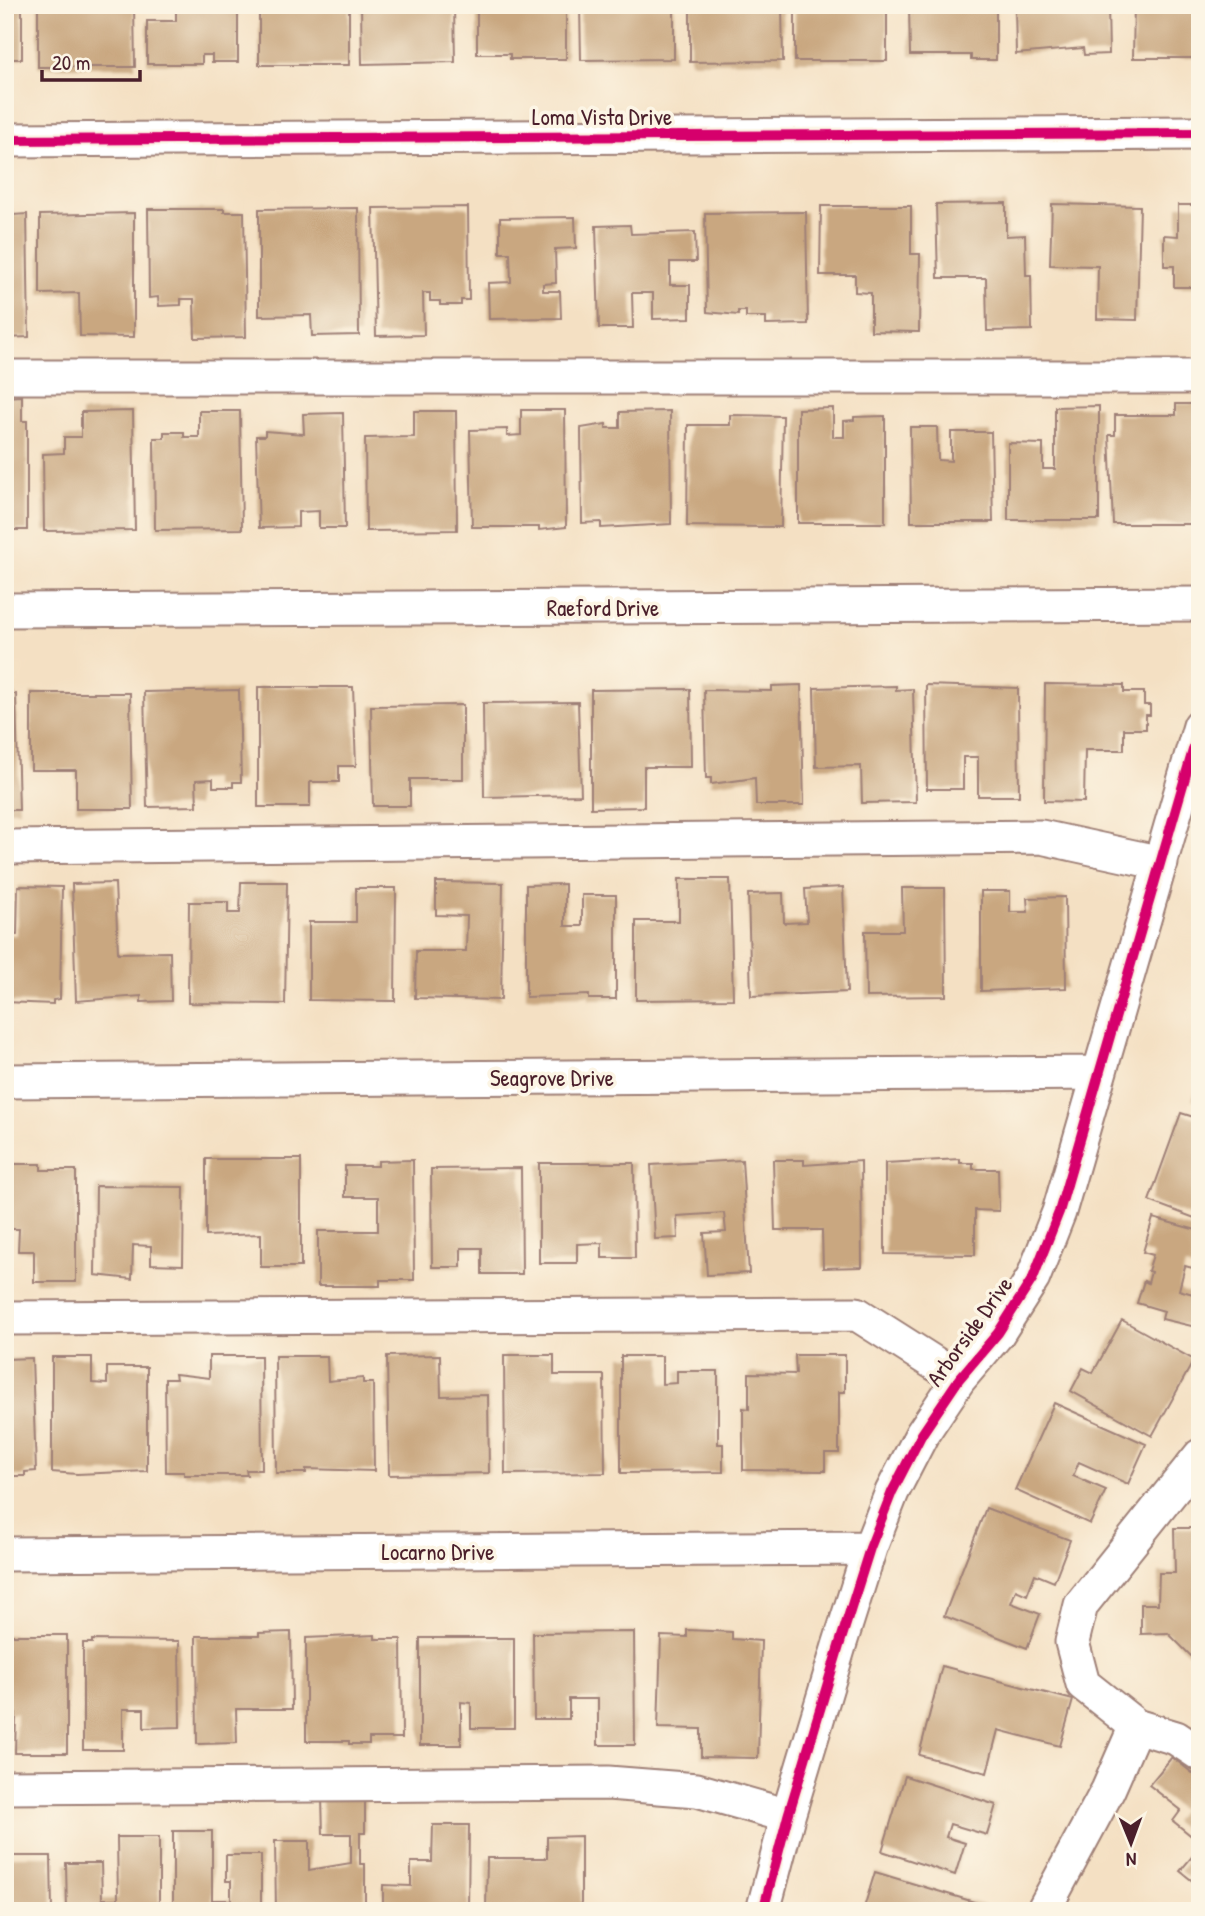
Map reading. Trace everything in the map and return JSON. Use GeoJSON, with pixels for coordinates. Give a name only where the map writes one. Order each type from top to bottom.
{"type":"FeatureCollection","features":[{"type":"Feature","properties":{"kind":"street","name":"Loma Vista Drive"},"geometry":{"type":"LineString","coordinates":[[5,140],[1200,133]]}},
{"type":"Feature","properties":{"kind":"street"},"geometry":{"type":"LineString","coordinates":[[5,377],[1200,377]]}},
{"type":"Feature","properties":{"kind":"street","name":"Raeford Drive"},"geometry":{"type":"LineString","coordinates":[[5,610],[1200,604]]}},
{"type":"Feature","properties":{"kind":"street","name":"Arborside Drive"},"geometry":{"type":"LineString","coordinates":[[763,1911],[788,1816],[870,1548],[892,1492],[916,1446],[959,1379],[998,1333],[1033,1278],[1059,1212],[1200,726]]}},
{"type":"Feature","properties":{"kind":"street"},"geometry":{"type":"LineString","coordinates":[[5,847],[1041,837],[1161,863]]}},
{"type":"Feature","properties":{"kind":"street","name":"Seagrove Drive"},"geometry":{"type":"LineString","coordinates":[[5,1081],[1098,1073]]}},
{"type":"Feature","properties":{"kind":"street"},"geometry":{"type":"LineString","coordinates":[[5,1318],[858,1314],[959,1379]]}},
{"type":"Feature","properties":{"kind":"street"},"geometry":{"type":"LineString","coordinates":[[1200,1456],[1081,1605],[1072,1642],[1083,1685],[1136,1726],[1176,1738],[1200,1754]]}},
{"type":"Feature","properties":{"kind":"street","name":"Locarno Drive"},"geometry":{"type":"LineString","coordinates":[[5,1554],[870,1548]]}},
{"type":"Feature","properties":{"kind":"street"},"geometry":{"type":"LineString","coordinates":[[1043,1911],[1108,1790],[1136,1726]]}},
{"type":"Feature","properties":{"kind":"street"},"geometry":{"type":"LineString","coordinates":[[5,1787],[608,1783],[697,1790],[788,1816]]}},
{"type":"Feature","properties":{"kind":"building"},"geometry":{"type":"Polygon","coordinates":[[[5,5],[22,5],[22,59],[5,59],[5,5]]]}},
{"type":"Feature","properties":{"kind":"building"},"geometry":{"type":"Polygon","coordinates":[[[38,5],[134,5],[135,67],[38,67],[38,5]]]}},
{"type":"Feature","properties":{"kind":"building"},"geometry":{"type":"Polygon","coordinates":[[[176,5],[238,5],[238,62],[212,62],[212,55],[202,55],[202,64],[147,64],[147,21],[176,21],[176,5]]]}},
{"type":"Feature","properties":{"kind":"building"},"geometry":{"type":"Polygon","coordinates":[[[259,5],[349,5],[349,65],[259,65],[259,5]]]}},
{"type":"Feature","properties":{"kind":"building"},"geometry":{"type":"Polygon","coordinates":[[[361,5],[454,5],[455,62],[362,64],[361,5]]]}},
{"type":"Feature","properties":{"kind":"building"},"geometry":{"type":"Polygon","coordinates":[[[477,5],[566,5],[566,59],[510,59],[510,54],[477,54],[477,5]]]}},
{"type":"Feature","properties":{"kind":"building"},"geometry":{"type":"Polygon","coordinates":[[[580,5],[674,5],[674,59],[581,60],[580,5]]]}},
{"type":"Feature","properties":{"kind":"building"},"geometry":{"type":"Polygon","coordinates":[[[690,5],[782,5],[783,61],[690,62],[690,5]]]}},
{"type":"Feature","properties":{"kind":"building"},"geometry":{"type":"Polygon","coordinates":[[[795,5],[887,5],[887,61],[795,61],[795,5]]]}},
{"type":"Feature","properties":{"kind":"building"},"geometry":{"type":"Polygon","coordinates":[[[909,5],[996,5],[996,60],[971,60],[971,55],[910,55],[909,5]]]}},
{"type":"Feature","properties":{"kind":"building"},"geometry":{"type":"Polygon","coordinates":[[[1015,5],[1108,5],[1109,54],[1084,55],[1083,48],[1016,54],[1015,5]]]}},
{"type":"Feature","properties":{"kind":"building"},"geometry":{"type":"Polygon","coordinates":[[[1134,5],[1200,5],[1200,58],[1133,58],[1134,5]]]}},
{"type":"Feature","properties":{"kind":"building"},"geometry":{"type":"Polygon","coordinates":[[[1006,203],[1006,236],[1025,235],[1026,275],[1031,275],[1032,330],[987,331],[986,278],[938,278],[936,204],[1006,203]]]}},
{"type":"Feature","properties":{"kind":"building"},"geometry":{"type":"Polygon","coordinates":[[[1052,204],[1140,206],[1137,320],[1097,319],[1098,266],[1050,265],[1052,204]]]}},
{"type":"Feature","properties":{"kind":"building"},"geometry":{"type":"Polygon","coordinates":[[[1178,205],[1200,205],[1200,287],[1174,287],[1174,266],[1164,266],[1164,235],[1178,236],[1178,205]]]}},
{"type":"Feature","properties":{"kind":"building"},"geometry":{"type":"Polygon","coordinates":[[[821,206],[911,206],[911,254],[920,254],[919,332],[871,331],[871,293],[855,292],[855,275],[820,275],[821,206]]]}},
{"type":"Feature","properties":{"kind":"building"},"geometry":{"type":"Polygon","coordinates":[[[468,207],[469,300],[461,300],[461,305],[440,305],[440,301],[430,301],[430,293],[423,293],[424,335],[376,336],[373,208],[468,207]]]}},
{"type":"Feature","properties":{"kind":"building"},"geometry":{"type":"Polygon","coordinates":[[[358,208],[359,335],[312,336],[311,315],[259,316],[259,209],[358,208]]]}},
{"type":"Feature","properties":{"kind":"building"},"geometry":{"type":"Polygon","coordinates":[[[148,209],[224,209],[224,212],[244,212],[246,337],[195,338],[194,299],[181,299],[181,305],[159,306],[158,297],[149,298],[148,209]]]}},
{"type":"Feature","properties":{"kind":"building"},"geometry":{"type":"Polygon","coordinates":[[[5,210],[13,210],[13,215],[27,214],[29,337],[5,338],[5,210]]]}},
{"type":"Feature","properties":{"kind":"building"},"geometry":{"type":"Polygon","coordinates":[[[806,212],[808,324],[766,325],[766,317],[746,317],[746,311],[738,311],[738,315],[707,312],[705,213],[806,212]]]}},
{"type":"Feature","properties":{"kind":"building"},"geometry":{"type":"Polygon","coordinates":[[[134,213],[134,337],[80,336],[79,293],[40,294],[40,215],[134,213]]]}},
{"type":"Feature","properties":{"kind":"building"},"geometry":{"type":"Polygon","coordinates":[[[575,217],[576,248],[555,249],[556,283],[543,284],[543,291],[560,291],[561,318],[489,319],[488,283],[511,282],[510,253],[500,253],[500,218],[575,217]]]}},
{"type":"Feature","properties":{"kind":"building"},"geometry":{"type":"Polygon","coordinates":[[[630,225],[631,234],[695,232],[696,262],[670,262],[670,285],[690,285],[690,318],[653,319],[653,293],[632,293],[633,328],[599,328],[596,226],[630,225]]]}},
{"type":"Feature","properties":{"kind":"building"},"geometry":{"type":"Polygon","coordinates":[[[22,396],[22,421],[27,421],[27,530],[5,530],[5,397],[22,396]]]}},
{"type":"Feature","properties":{"kind":"building"},"geometry":{"type":"Polygon","coordinates":[[[1176,404],[1200,404],[1200,524],[1113,524],[1109,435],[1115,435],[1115,415],[1176,415],[1176,404]]]}},
{"type":"Feature","properties":{"kind":"building"},"geometry":{"type":"Polygon","coordinates":[[[1099,406],[1099,520],[1008,520],[1008,443],[1043,444],[1043,469],[1055,469],[1055,407],[1099,406]]]}},
{"type":"Feature","properties":{"kind":"building"},"geometry":{"type":"Polygon","coordinates":[[[833,408],[833,437],[844,437],[844,421],[854,420],[854,417],[885,416],[885,523],[798,523],[798,409],[833,408]]]}},
{"type":"Feature","properties":{"kind":"building"},"geometry":{"type":"Polygon","coordinates":[[[521,410],[565,410],[566,527],[539,530],[539,527],[472,527],[470,430],[507,429],[507,436],[521,435],[521,410]]]}},
{"type":"Feature","properties":{"kind":"building"},"geometry":{"type":"Polygon","coordinates":[[[133,411],[135,530],[44,531],[43,454],[64,453],[64,437],[81,437],[81,412],[133,411]]]}},
{"type":"Feature","properties":{"kind":"building"},"geometry":{"type":"Polygon","coordinates":[[[199,411],[240,411],[242,529],[155,530],[154,438],[164,438],[164,432],[184,432],[184,437],[199,437],[199,411]]]}},
{"type":"Feature","properties":{"kind":"building"},"geometry":{"type":"Polygon","coordinates":[[[414,411],[456,411],[457,530],[366,531],[365,438],[414,437],[414,411]]]}},
{"type":"Feature","properties":{"kind":"building"},"geometry":{"type":"Polygon","coordinates":[[[670,411],[671,524],[601,528],[601,522],[582,523],[581,428],[606,424],[606,428],[620,428],[620,412],[670,411]]]}},
{"type":"Feature","properties":{"kind":"building"},"geometry":{"type":"Polygon","coordinates":[[[343,413],[345,528],[319,528],[319,511],[298,512],[298,527],[259,528],[256,436],[265,436],[265,431],[304,434],[303,414],[343,413]]]}},
{"type":"Feature","properties":{"kind":"building"},"geometry":{"type":"Polygon","coordinates":[[[730,415],[783,416],[781,527],[687,526],[688,425],[730,425],[730,415]]]}},
{"type":"Feature","properties":{"kind":"building"},"geometry":{"type":"Polygon","coordinates":[[[910,427],[937,427],[938,460],[951,461],[951,432],[991,432],[993,522],[911,522],[910,427]]]}},
{"type":"Feature","properties":{"kind":"building"},"geometry":{"type":"Polygon","coordinates":[[[1045,684],[1124,685],[1124,692],[1144,692],[1144,705],[1150,705],[1150,715],[1146,715],[1146,729],[1124,729],[1124,750],[1085,750],[1084,802],[1044,801],[1045,684]]]}},
{"type":"Feature","properties":{"kind":"building"},"geometry":{"type":"Polygon","coordinates":[[[801,685],[804,805],[756,805],[755,778],[711,784],[711,778],[706,778],[704,690],[772,691],[772,686],[801,685]]]}},
{"type":"Feature","properties":{"kind":"building"},"geometry":{"type":"Polygon","coordinates":[[[926,685],[1018,688],[1019,796],[978,796],[978,757],[963,757],[963,789],[927,789],[926,685]]]}},
{"type":"Feature","properties":{"kind":"building"},"geometry":{"type":"Polygon","coordinates":[[[896,686],[896,690],[913,689],[916,802],[862,803],[861,766],[816,767],[814,688],[896,686]]]}},
{"type":"Feature","properties":{"kind":"building"},"geometry":{"type":"Polygon","coordinates":[[[258,687],[353,687],[356,766],[339,766],[339,782],[310,782],[310,807],[258,807],[258,687]]]}},
{"type":"Feature","properties":{"kind":"building"},"geometry":{"type":"Polygon","coordinates":[[[690,689],[691,767],[644,767],[644,807],[591,808],[591,690],[690,689]]]}},
{"type":"Feature","properties":{"kind":"building"},"geometry":{"type":"Polygon","coordinates":[[[239,690],[241,782],[233,782],[233,787],[213,787],[213,779],[196,780],[197,806],[147,807],[144,692],[239,690]]]}},
{"type":"Feature","properties":{"kind":"building"},"geometry":{"type":"Polygon","coordinates":[[[31,693],[130,693],[132,809],[76,809],[76,770],[31,770],[31,693]]]}},
{"type":"Feature","properties":{"kind":"building"},"geometry":{"type":"Polygon","coordinates":[[[5,694],[16,694],[19,810],[5,810],[5,694]]]}},
{"type":"Feature","properties":{"kind":"building"},"geometry":{"type":"Polygon","coordinates":[[[578,702],[581,795],[484,797],[483,703],[578,702]]]}},
{"type":"Feature","properties":{"kind":"building"},"geometry":{"type":"Polygon","coordinates":[[[463,705],[463,779],[410,779],[410,806],[373,806],[371,706],[463,705]]]}},
{"type":"Feature","properties":{"kind":"building"},"geometry":{"type":"Polygon","coordinates":[[[679,879],[730,879],[733,999],[636,1000],[636,921],[679,921],[679,879]]]}},
{"type":"Feature","properties":{"kind":"building"},"geometry":{"type":"Polygon","coordinates":[[[241,882],[287,882],[285,1004],[188,1003],[189,902],[228,902],[228,913],[240,913],[241,882]]]}},
{"type":"Feature","properties":{"kind":"building"},"geometry":{"type":"Polygon","coordinates":[[[436,882],[503,883],[501,1000],[415,998],[416,951],[466,951],[467,916],[436,915],[436,882]]]}},
{"type":"Feature","properties":{"kind":"building"},"geometry":{"type":"Polygon","coordinates":[[[115,883],[118,953],[170,952],[171,1001],[141,1002],[141,996],[76,1001],[72,884],[115,883]]]}},
{"type":"Feature","properties":{"kind":"building"},"geometry":{"type":"Polygon","coordinates":[[[565,884],[565,926],[582,926],[582,895],[616,895],[616,999],[589,999],[589,995],[526,997],[526,885],[565,884]]]}},
{"type":"Feature","properties":{"kind":"building"},"geometry":{"type":"Polygon","coordinates":[[[18,886],[62,887],[60,999],[53,1000],[53,1004],[5,1002],[5,935],[17,935],[18,886]]]}},
{"type":"Feature","properties":{"kind":"building"},"geometry":{"type":"Polygon","coordinates":[[[843,887],[847,992],[751,996],[748,894],[783,893],[784,923],[807,922],[805,889],[843,887]]]}},
{"type":"Feature","properties":{"kind":"building"},"geometry":{"type":"Polygon","coordinates":[[[356,888],[396,888],[395,1001],[309,1000],[309,922],[356,922],[356,888]]]}},
{"type":"Feature","properties":{"kind":"building"},"geometry":{"type":"Polygon","coordinates":[[[902,888],[945,888],[946,996],[866,997],[865,931],[903,931],[902,888]]]}},
{"type":"Feature","properties":{"kind":"building"},"geometry":{"type":"Polygon","coordinates":[[[981,891],[1010,891],[1010,912],[1028,912],[1027,898],[1065,897],[1066,988],[981,991],[981,891]]]}},
{"type":"Feature","properties":{"kind":"building"},"geometry":{"type":"Polygon","coordinates":[[[1200,1078],[1200,1102],[1192,1100],[1200,1078]]]}},
{"type":"Feature","properties":{"kind":"building"},"geometry":{"type":"Polygon","coordinates":[[[1181,1113],[1200,1119],[1200,1220],[1149,1201],[1181,1113]]]}},
{"type":"Feature","properties":{"kind":"building"},"geometry":{"type":"Polygon","coordinates":[[[206,1159],[301,1159],[301,1267],[261,1267],[261,1234],[206,1236],[206,1159]]]}},
{"type":"Feature","properties":{"kind":"building"},"geometry":{"type":"Polygon","coordinates":[[[960,1159],[960,1163],[973,1163],[973,1169],[998,1169],[999,1211],[975,1210],[975,1255],[885,1254],[885,1163],[960,1159]]]}},
{"type":"Feature","properties":{"kind":"building"},"geometry":{"type":"Polygon","coordinates":[[[413,1160],[414,1280],[380,1280],[380,1286],[318,1286],[318,1231],[378,1231],[378,1197],[345,1197],[345,1166],[378,1166],[378,1161],[413,1160]]]}},
{"type":"Feature","properties":{"kind":"building"},"geometry":{"type":"Polygon","coordinates":[[[742,1160],[749,1273],[707,1275],[704,1233],[726,1232],[724,1213],[677,1216],[678,1238],[655,1239],[651,1165],[742,1160]]]}},
{"type":"Feature","properties":{"kind":"building"},"geometry":{"type":"Polygon","coordinates":[[[773,1160],[804,1160],[804,1165],[861,1161],[862,1267],[823,1268],[822,1230],[775,1230],[773,1160]]]}},
{"type":"Feature","properties":{"kind":"building"},"geometry":{"type":"Polygon","coordinates":[[[539,1163],[634,1163],[635,1258],[602,1258],[602,1243],[577,1244],[577,1263],[539,1263],[539,1163]]]}},
{"type":"Feature","properties":{"kind":"building"},"geometry":{"type":"Polygon","coordinates":[[[5,1164],[41,1164],[41,1170],[76,1170],[76,1282],[34,1282],[34,1251],[18,1251],[19,1229],[5,1229],[5,1164]]]}},
{"type":"Feature","properties":{"kind":"building"},"geometry":{"type":"Polygon","coordinates":[[[521,1168],[522,1274],[482,1274],[482,1248],[461,1248],[461,1267],[432,1267],[431,1169],[521,1168]]]}},
{"type":"Feature","properties":{"kind":"building"},"geometry":{"type":"Polygon","coordinates":[[[96,1186],[184,1187],[183,1265],[151,1264],[151,1246],[133,1245],[132,1279],[95,1275],[96,1186]]]}},
{"type":"Feature","properties":{"kind":"building"},"geometry":{"type":"Polygon","coordinates":[[[1153,1218],[1200,1231],[1200,1270],[1185,1266],[1179,1290],[1200,1296],[1200,1328],[1162,1319],[1164,1311],[1137,1303],[1144,1281],[1148,1283],[1151,1272],[1148,1271],[1153,1255],[1143,1252],[1153,1218]]]}},
{"type":"Feature","properties":{"kind":"building"},"geometry":{"type":"Polygon","coordinates":[[[1122,1320],[1194,1360],[1152,1436],[1071,1391],[1083,1368],[1093,1373],[1122,1320]]]}},
{"type":"Feature","properties":{"kind":"building"},"geometry":{"type":"Polygon","coordinates":[[[440,1355],[441,1396],[488,1395],[489,1473],[389,1475],[387,1356],[440,1355]]]}},
{"type":"Feature","properties":{"kind":"building"},"geometry":{"type":"Polygon","coordinates":[[[504,1355],[554,1355],[554,1375],[604,1375],[605,1473],[505,1474],[504,1355]]]}},
{"type":"Feature","properties":{"kind":"building"},"geometry":{"type":"Polygon","coordinates":[[[795,1355],[845,1355],[845,1392],[839,1392],[839,1453],[825,1453],[825,1471],[743,1470],[743,1408],[749,1409],[749,1373],[796,1374],[795,1355]]]}},
{"type":"Feature","properties":{"kind":"building"},"geometry":{"type":"Polygon","coordinates":[[[209,1356],[261,1356],[262,1470],[246,1470],[247,1475],[184,1475],[184,1472],[166,1472],[165,1379],[176,1379],[175,1374],[209,1378],[209,1356]]]}},
{"type":"Feature","properties":{"kind":"building"},"geometry":{"type":"Polygon","coordinates":[[[275,1356],[327,1356],[328,1381],[363,1378],[363,1383],[373,1383],[374,1471],[306,1469],[306,1473],[276,1473],[275,1356]]]}},
{"type":"Feature","properties":{"kind":"building"},"geometry":{"type":"Polygon","coordinates":[[[621,1356],[662,1356],[662,1384],[677,1383],[677,1371],[718,1371],[718,1444],[723,1444],[723,1472],[621,1473],[621,1356]]]}},
{"type":"Feature","properties":{"kind":"building"},"geometry":{"type":"Polygon","coordinates":[[[52,1357],[92,1357],[92,1383],[107,1384],[107,1367],[147,1367],[147,1471],[77,1474],[52,1472],[52,1357]]]}},
{"type":"Feature","properties":{"kind":"building"},"geometry":{"type":"Polygon","coordinates":[[[32,1358],[36,1471],[25,1472],[25,1476],[5,1476],[5,1359],[32,1358]]]}},
{"type":"Feature","properties":{"kind":"building"},"geometry":{"type":"Polygon","coordinates":[[[1054,1403],[1146,1444],[1128,1484],[1079,1462],[1073,1476],[1106,1490],[1090,1524],[1015,1490],[1054,1403]]]}},
{"type":"Feature","properties":{"kind":"building"},"geometry":{"type":"Polygon","coordinates":[[[986,1508],[1070,1540],[1054,1582],[1035,1574],[1027,1595],[1016,1590],[1011,1603],[1040,1614],[1027,1648],[944,1616],[986,1508]]]}},
{"type":"Feature","properties":{"kind":"building"},"geometry":{"type":"Polygon","coordinates":[[[1174,1528],[1200,1528],[1200,1654],[1194,1659],[1168,1633],[1141,1634],[1141,1604],[1158,1604],[1159,1573],[1175,1573],[1174,1528]]]}},
{"type":"Feature","properties":{"kind":"building"},"geometry":{"type":"Polygon","coordinates":[[[687,1630],[732,1632],[732,1639],[761,1641],[758,1758],[701,1757],[701,1729],[658,1728],[661,1636],[687,1637],[687,1630]]]}},
{"type":"Feature","properties":{"kind":"building"},"geometry":{"type":"Polygon","coordinates":[[[291,1632],[292,1709],[236,1709],[237,1743],[197,1744],[196,1636],[259,1636],[259,1633],[291,1632]]]}},
{"type":"Feature","properties":{"kind":"building"},"geometry":{"type":"Polygon","coordinates":[[[634,1632],[635,1745],[598,1745],[598,1699],[569,1699],[569,1719],[534,1719],[533,1633],[634,1632]]]}},
{"type":"Feature","properties":{"kind":"building"},"geometry":{"type":"Polygon","coordinates":[[[5,1635],[67,1635],[67,1753],[15,1753],[16,1713],[5,1714],[5,1635]]]}},
{"type":"Feature","properties":{"kind":"building"},"geometry":{"type":"Polygon","coordinates":[[[375,1635],[375,1639],[401,1639],[402,1738],[369,1738],[369,1744],[306,1741],[306,1638],[375,1635]]]}},
{"type":"Feature","properties":{"kind":"building"},"geometry":{"type":"Polygon","coordinates":[[[420,1638],[514,1638],[514,1728],[471,1728],[471,1703],[461,1702],[461,1745],[420,1745],[420,1638]]]}},
{"type":"Feature","properties":{"kind":"building"},"geometry":{"type":"Polygon","coordinates":[[[92,1640],[179,1641],[180,1727],[144,1728],[144,1709],[123,1709],[123,1750],[83,1750],[83,1643],[92,1643],[92,1640]]]}},
{"type":"Feature","properties":{"kind":"building"},"geometry":{"type":"Polygon","coordinates":[[[942,1666],[1073,1700],[1060,1746],[998,1730],[987,1773],[919,1755],[942,1666]]]}},
{"type":"Feature","properties":{"kind":"building"},"geometry":{"type":"Polygon","coordinates":[[[1172,1757],[1200,1779],[1200,1831],[1194,1838],[1173,1821],[1181,1810],[1149,1785],[1172,1757]]]}},
{"type":"Feature","properties":{"kind":"building"},"geometry":{"type":"Polygon","coordinates":[[[905,1776],[996,1805],[987,1835],[950,1824],[946,1837],[965,1843],[955,1875],[882,1851],[905,1776]]]}},
{"type":"Feature","properties":{"kind":"building"},"geometry":{"type":"Polygon","coordinates":[[[322,1798],[365,1798],[365,1833],[360,1833],[360,1864],[365,1864],[365,1911],[276,1911],[275,1841],[309,1841],[309,1870],[351,1863],[351,1834],[323,1834],[322,1798]]]}},
{"type":"Feature","properties":{"kind":"building"},"geometry":{"type":"Polygon","coordinates":[[[433,1825],[469,1825],[468,1911],[383,1911],[383,1885],[411,1886],[411,1862],[432,1862],[433,1825]]]}},
{"type":"Feature","properties":{"kind":"building"},"geometry":{"type":"Polygon","coordinates":[[[173,1831],[212,1831],[212,1900],[231,1900],[231,1881],[226,1881],[226,1855],[261,1855],[261,1911],[173,1911],[173,1831]]]}},
{"type":"Feature","properties":{"kind":"building"},"geometry":{"type":"Polygon","coordinates":[[[581,1836],[581,1911],[486,1911],[487,1858],[547,1858],[547,1837],[581,1836]]]}},
{"type":"Feature","properties":{"kind":"building"},"geometry":{"type":"Polygon","coordinates":[[[117,1837],[159,1837],[159,1911],[67,1911],[66,1863],[101,1863],[102,1899],[118,1899],[117,1837]]]}},
{"type":"Feature","properties":{"kind":"building"},"geometry":{"type":"Polygon","coordinates":[[[1200,1847],[1200,1887],[1180,1871],[1200,1847]]]}},
{"type":"Feature","properties":{"kind":"building"},"geometry":{"type":"Polygon","coordinates":[[[5,1856],[51,1856],[52,1911],[5,1911],[5,1856]]]}},
{"type":"Feature","properties":{"kind":"building"},"geometry":{"type":"Polygon","coordinates":[[[875,1872],[984,1905],[982,1911],[863,1911],[875,1872]]]}},
{"type":"Feature","properties":{"kind":"cycle path"},"geometry":{"type":"LineString","coordinates":[[5,140],[1200,133]]}},
{"type":"Feature","properties":{"kind":"cycle path"},"geometry":{"type":"LineString","coordinates":[[763,1911],[788,1816],[839,1646],[870,1548],[892,1492],[922,1434],[959,1379],[998,1333],[1033,1278],[1059,1212],[1200,726]]}}]}
